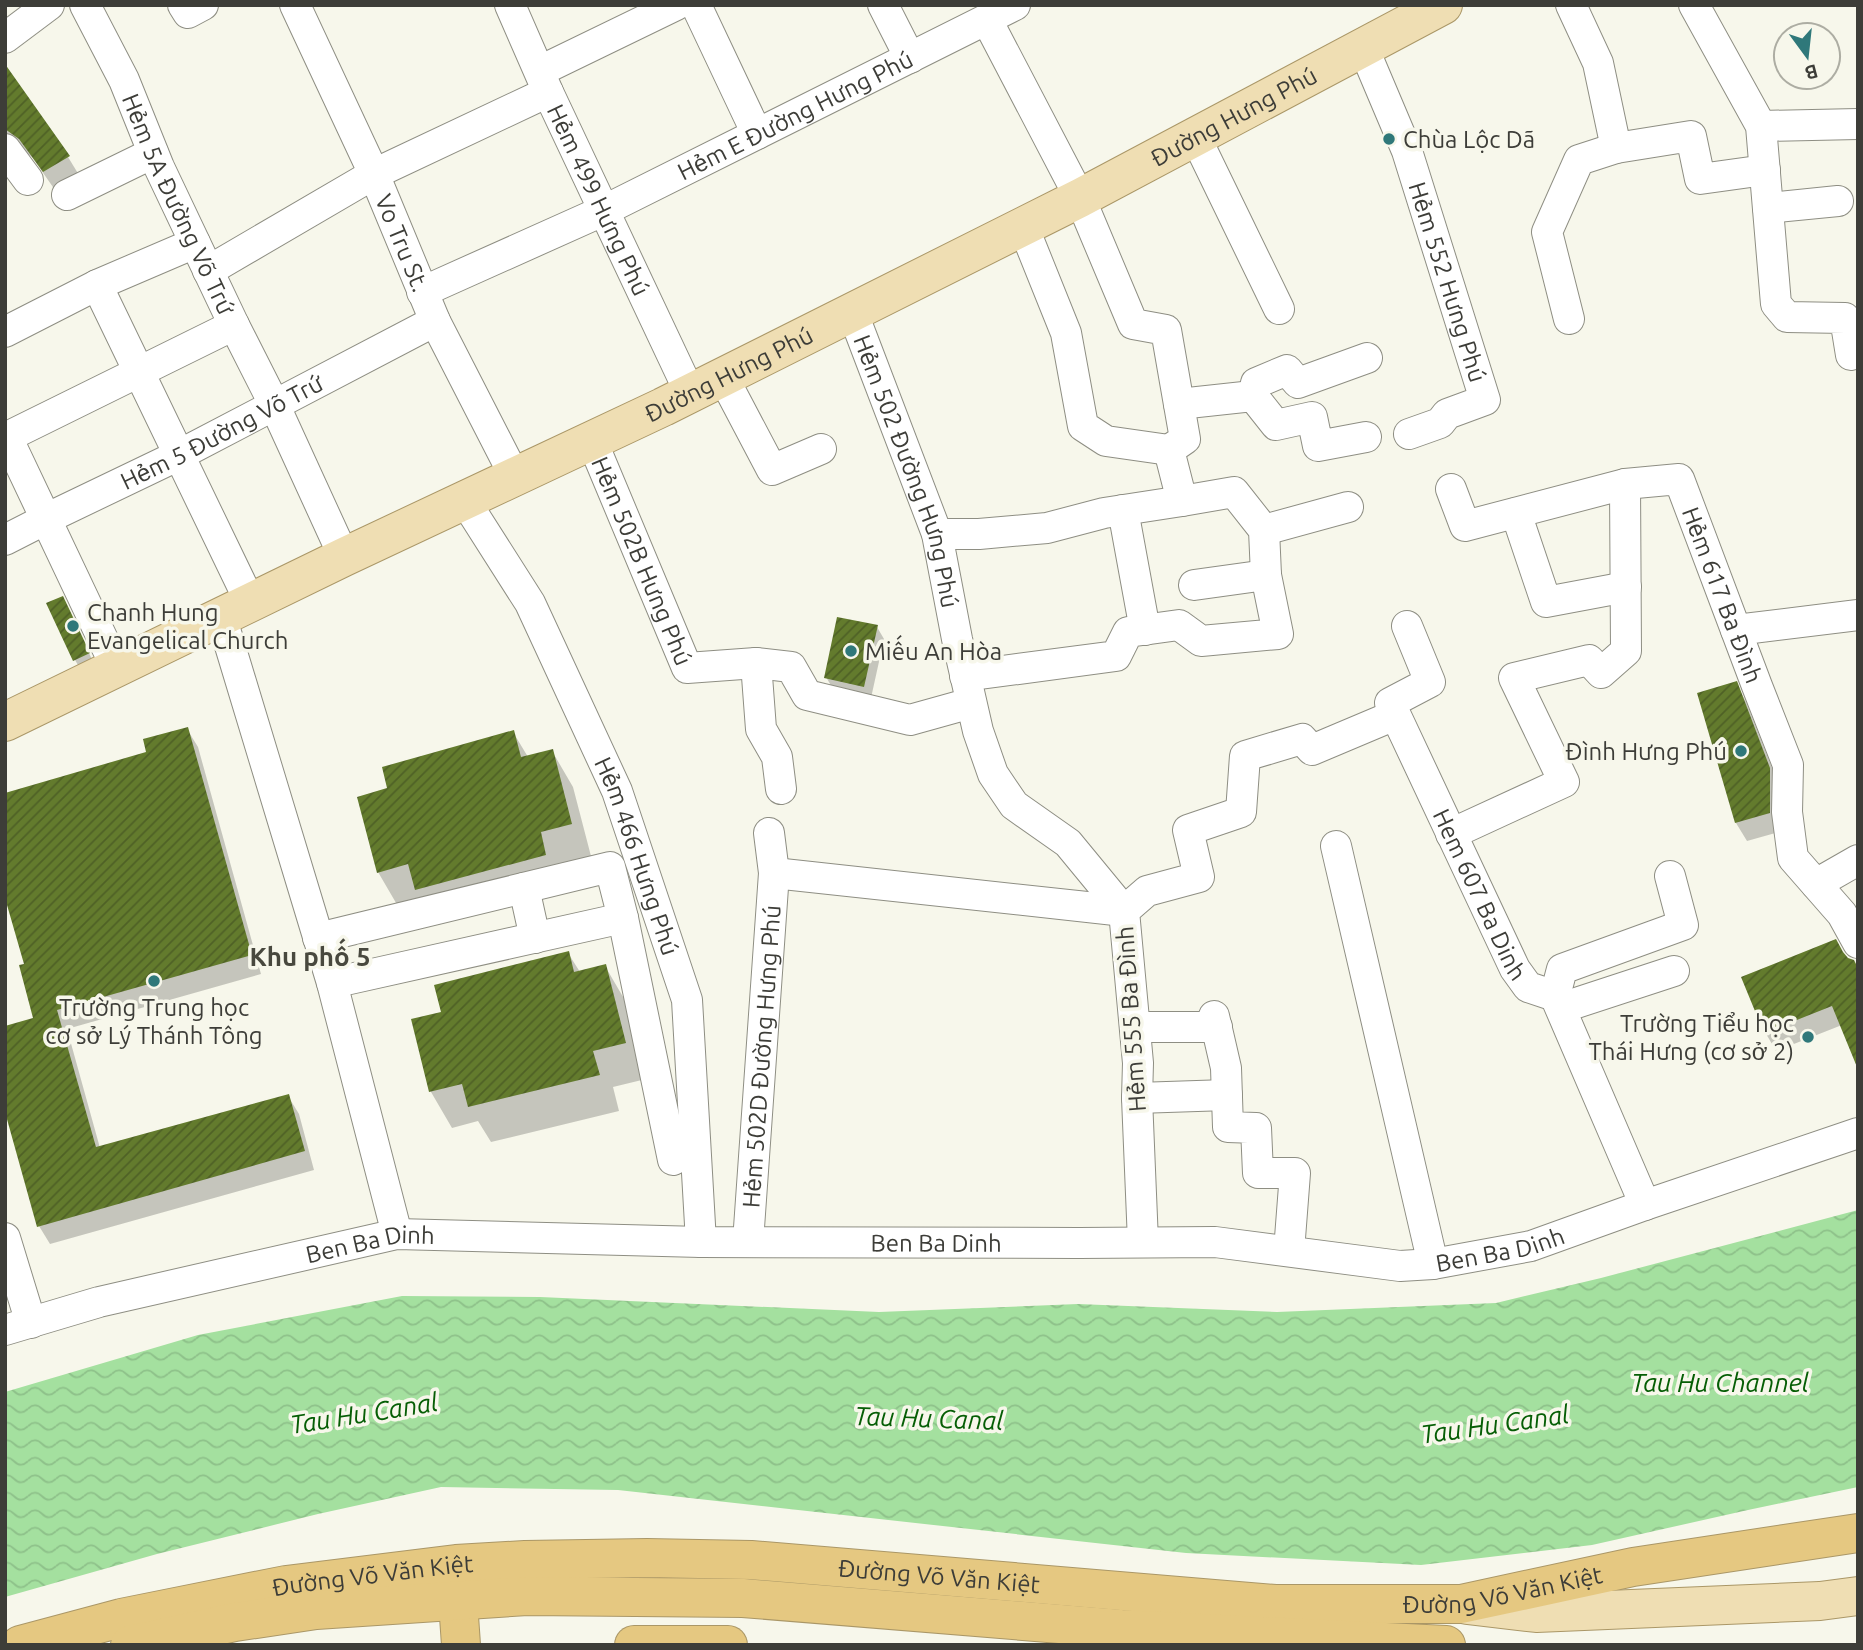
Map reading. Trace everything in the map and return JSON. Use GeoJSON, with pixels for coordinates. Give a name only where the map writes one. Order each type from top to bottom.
{"type":"FeatureCollection","features":[{"type":"Feature","properties":{"kind":"highway","name":"Đường Võ Văn Kiệt"},"geometry":{"type":"LineString","coordinates":[[130,1645],[235,1622],[316,1611],[457,1582],[525,1560],[751,1560],[1275,1604],[1461,1604],[1633,1567],[1858,1533]]}},
{"type":"Feature","properties":{"kind":"highway","name":"Đường Võ Văn Kiệt"},"geometry":{"type":"LineString","coordinates":[[20,1645],[121,1618],[286,1585],[457,1582],[527,1596],[743,1598],[1121,1629],[1447,1645]]}},
{"type":"Feature","properties":{"kind":"highway"},"geometry":{"type":"LineString","coordinates":[[457,1582],[461,1645]]}},
{"type":"Feature","properties":{"kind":"highway"},"geometry":{"type":"LineString","coordinates":[[1121,1629],[1275,1604]]}},
{"type":"Feature","properties":{"kind":"highway"},"geometry":{"type":"LineString","coordinates":[[634,1645],[728,1645]]}},
{"type":"Feature","properties":{"kind":"main road","name":"Đường Hưng Phú"},"geometry":{"type":"LineString","coordinates":[[7,715],[116,667],[344,556],[592,442],[1080,198],[1443,5]]}},
{"type":"Feature","properties":{"kind":"main road"},"geometry":{"type":"LineString","coordinates":[[1461,1604],[1536,1613],[1820,1601],[1858,1597]]}},
{"type":"Feature","properties":{"kind":"street"},"geometry":{"type":"LineString","coordinates":[[5,38],[49,5]]}},
{"type":"Feature","properties":{"kind":"street","name":"Hẻm 5A Đường Võ Trứ"},"geometry":{"type":"LineString","coordinates":[[85,5],[124,79],[153,153],[344,556]]}},
{"type":"Feature","properties":{"kind":"street"},"geometry":{"type":"LineString","coordinates":[[183,5],[188,13],[203,5]]}},
{"type":"Feature","properties":{"kind":"street","name":"Vo Tru St."},"geometry":{"type":"LineString","coordinates":[[295,5],[374,174],[435,321],[515,477]]}},
{"type":"Feature","properties":{"kind":"street","name":"Hẻm 499 Hưng Phú"},"geometry":{"type":"LineString","coordinates":[[510,5],[605,211],[706,385],[772,470],[821,449]]}},
{"type":"Feature","properties":{"kind":"street"},"geometry":{"type":"LineString","coordinates":[[208,271],[374,174],[676,5]]}},
{"type":"Feature","properties":{"kind":"street"},"geometry":{"type":"LineString","coordinates":[[696,5],[757,134]]}},
{"type":"Feature","properties":{"kind":"street"},"geometry":{"type":"LineString","coordinates":[[883,5],[910,58]]}},
{"type":"Feature","properties":{"kind":"street","name":"Hẻm E Đường Hưng Phú"},"geometry":{"type":"LineString","coordinates":[[422,292],[605,211],[1015,5]]}},
{"type":"Feature","properties":{"kind":"street"},"geometry":{"type":"LineString","coordinates":[[1571,5],[1598,63],[1616,148]]}},
{"type":"Feature","properties":{"kind":"street"},"geometry":{"type":"LineString","coordinates":[[1694,5],[1761,126],[1776,304],[1787,317],[1845,318],[1851,355]]}},
{"type":"Feature","properties":{"kind":"street"},"geometry":{"type":"LineString","coordinates":[[987,20],[1080,198],[1133,324],[1166,330],[1185,439],[1169,450],[1106,441],[1083,426],[1066,333],[1023,226]]}},
{"type":"Feature","properties":{"kind":"street","name":"Hẻm 552 Hưng Phú"},"geometry":{"type":"LineString","coordinates":[[1363,47],[1407,151],[1485,400],[1447,414],[1440,423],[1409,434]]}},
{"type":"Feature","properties":{"kind":"street"},"geometry":{"type":"LineString","coordinates":[[1761,126],[1858,124]]}},
{"type":"Feature","properties":{"kind":"street"},"geometry":{"type":"LineString","coordinates":[[1195,136],[1279,309]]}},
{"type":"Feature","properties":{"kind":"street"},"geometry":{"type":"LineString","coordinates":[[1570,319],[1547,232],[1579,160],[1616,148],[1691,136],[1700,179],[1765,170]]}},
{"type":"Feature","properties":{"kind":"street"},"geometry":{"type":"LineString","coordinates":[[5,149],[28,180]]}},
{"type":"Feature","properties":{"kind":"street"},"geometry":{"type":"LineString","coordinates":[[67,195],[153,153]]}},
{"type":"Feature","properties":{"kind":"street"},"geometry":{"type":"LineString","coordinates":[[1768,208],[1838,201]]}},
{"type":"Feature","properties":{"kind":"street"},"geometry":{"type":"LineString","coordinates":[[5,332],[97,285],[195,243]]}},
{"type":"Feature","properties":{"kind":"street"},"geometry":{"type":"LineString","coordinates":[[97,285],[180,455],[235,609],[318,938],[397,1234]]}},
{"type":"Feature","properties":{"kind":"street","name":"Hẻm 502 Đường Hưng Phú"},"geometry":{"type":"LineString","coordinates":[[852,311],[937,534],[968,690],[978,731],[993,774],[1014,804],[1068,843],[1124,911]]}},
{"type":"Feature","properties":{"kind":"street","name":"Hẻm 5 Đường Võ Trứ"},"geometry":{"type":"LineString","coordinates":[[5,540],[180,455],[435,321]]}},
{"type":"Feature","properties":{"kind":"street"},"geometry":{"type":"LineString","coordinates":[[116,667],[6,437],[234,325]]}},
{"type":"Feature","properties":{"kind":"street"},"geometry":{"type":"LineString","coordinates":[[1253,397],[1256,383],[1287,370],[1298,383],[1367,358]]}},
{"type":"Feature","properties":{"kind":"street"},"geometry":{"type":"LineString","coordinates":[[1179,404],[1253,397]]}},
{"type":"Feature","properties":{"kind":"street"},"geometry":{"type":"LineString","coordinates":[[1253,397],[1276,425],[1312,416],[1318,446],[1366,437]]}},
{"type":"Feature","properties":{"kind":"street","name":"Hẻm 502B Hưng Phú"},"geometry":{"type":"LineString","coordinates":[[592,442],[687,668],[756,663],[791,667],[807,695],[910,720],[968,690]]}},
{"type":"Feature","properties":{"kind":"street"},"geometry":{"type":"LineString","coordinates":[[1169,450],[1182,500]]}},
{"type":"Feature","properties":{"kind":"street","name":"Hẻm 617 Ba Đình"},"geometry":{"type":"LineString","coordinates":[[1451,489],[1465,526],[1625,484],[1679,479],[1788,765],[1787,812],[1793,858],[1842,914],[1858,943]]}},
{"type":"Feature","properties":{"kind":"street"},"geometry":{"type":"LineString","coordinates":[[1451,834],[1564,782],[1514,678],[1590,660],[1601,673],[1626,651],[1625,484]]}},
{"type":"Feature","properties":{"kind":"street"},"geometry":{"type":"LineString","coordinates":[[937,534],[979,534],[1047,528],[1104,513],[1234,492],[1264,530],[1266,575],[1278,634],[1201,642],[1179,625],[1128,632],[1116,656],[968,690]]}},
{"type":"Feature","properties":{"kind":"street","name":"Hẻm 466 Hưng Phú"},"geometry":{"type":"LineString","coordinates":[[465,501],[530,603],[617,791],[687,1000],[701,1242]]}},
{"type":"Feature","properties":{"kind":"street"},"geometry":{"type":"LineString","coordinates":[[1264,530],[1348,507]]}},
{"type":"Feature","properties":{"kind":"street"},"geometry":{"type":"LineString","coordinates":[[1123,510],[1145,630]]}},
{"type":"Feature","properties":{"kind":"street"},"geometry":{"type":"LineString","coordinates":[[1516,513],[1546,602],[1626,587]]}},
{"type":"Feature","properties":{"kind":"street"},"geometry":{"type":"LineString","coordinates":[[1194,585],[1266,575]]}},
{"type":"Feature","properties":{"kind":"street"},"geometry":{"type":"LineString","coordinates":[[1736,630],[1858,615]]}},
{"type":"Feature","properties":{"kind":"street"},"geometry":{"type":"LineString","coordinates":[[1395,715],[1390,703],[1430,682],[1407,626]]}},
{"type":"Feature","properties":{"kind":"street"},"geometry":{"type":"LineString","coordinates":[[756,663],[761,729],[777,757],[781,789]]}},
{"type":"Feature","properties":{"kind":"street","name":"Hem 607 Ba Dinh"},"geometry":{"type":"LineString","coordinates":[[1395,715],[1515,969],[1528,987],[1558,1002]]}},
{"type":"Feature","properties":{"kind":"street","name":"Hẻm 555 Ba Đình"},"geometry":{"type":"LineString","coordinates":[[1143,1242],[1138,1063],[1124,911],[1147,891],[1199,877],[1188,830],[1241,812],[1245,756],[1302,739],[1311,750],[1395,715]]}},
{"type":"Feature","properties":{"kind":"street","name":"Hẻm 502D Đường Hưng Phú"},"geometry":{"type":"LineString","coordinates":[[748,1242],[774,873],[769,833]]}},
{"type":"Feature","properties":{"kind":"street"},"geometry":{"type":"LineString","coordinates":[[1336,846],[1433,1265]]}},
{"type":"Feature","properties":{"kind":"street"},"geometry":{"type":"LineString","coordinates":[[1816,884],[1858,860]]}},
{"type":"Feature","properties":{"kind":"street"},"geometry":{"type":"LineString","coordinates":[[318,938],[610,867],[673,1160]]}},
{"type":"Feature","properties":{"kind":"street","name":"Hẻm 502D Đường Hưng Phú"},"geometry":{"type":"LineString","coordinates":[[774,873],[1124,911]]}},
{"type":"Feature","properties":{"kind":"street"},"geometry":{"type":"LineString","coordinates":[[1645,1205],[1558,1002],[1562,969],[1683,925],[1671,876]]}},
{"type":"Feature","properties":{"kind":"street"},"geometry":{"type":"LineString","coordinates":[[524,888],[536,938]]}},
{"type":"Feature","properties":{"kind":"street"},"geometry":{"type":"LineString","coordinates":[[332,984],[623,918]]}},
{"type":"Feature","properties":{"kind":"street"},"geometry":{"type":"LineString","coordinates":[[1558,1002],[1674,971]]}},
{"type":"Feature","properties":{"kind":"street"},"geometry":{"type":"LineString","coordinates":[[1135,1027],[1215,1022],[1226,1068],[1228,1127],[1256,1128],[1258,1172],[1295,1173],[1289,1251]]}},
{"type":"Feature","properties":{"kind":"street"},"geometry":{"type":"LineString","coordinates":[[1137,1098],[1227,1095]]}},
{"type":"Feature","properties":{"kind":"street","name":"Ben Ba Dinh"},"geometry":{"type":"LineString","coordinates":[[18,1326],[99,1302],[397,1234],[701,1242],[1215,1242],[1400,1266],[1433,1265],[1531,1246],[1858,1133]]}},
{"type":"Feature","properties":{"kind":"street"},"geometry":{"type":"LineString","coordinates":[[5,1238],[18,1326]]}},
{"type":"Feature","properties":{"kind":"water","name":"Tau Hu Channel"},"geometry":{"type":"Polygon","coordinates":[[[1858,1210],[1858,1487],[1592,1545],[1421,1565],[1186,1553],[618,1490],[441,1487],[157,1554],[5,1597],[5,1392],[198,1335],[402,1296],[540,1297],[879,1312],[1078,1304],[1277,1312],[1496,1303],[1858,1210]]]}},
{"type":"Feature","properties":{"kind":"building"},"geometry":{"type":"Polygon","coordinates":[[[5,64],[70,156],[43,172],[19,139],[5,129],[5,64]]]}},
{"type":"Feature","properties":{"kind":"building","name":"Chanh Hung Evangelical Church"},"geometry":{"type":"Polygon","coordinates":[[[63,596],[90,653],[73,661],[46,603],[63,596]]]}},
{"type":"Feature","properties":{"kind":"building","name":"Miếu An Hòa"},"geometry":{"type":"Polygon","coordinates":[[[837,617],[878,625],[864,687],[824,678],[837,617]]]}},
{"type":"Feature","properties":{"kind":"building","name":"Đình Hưng Phú"},"geometry":{"type":"Polygon","coordinates":[[[1737,681],[1770,768],[1770,813],[1735,823],[1697,693],[1737,681]]]}},
{"type":"Feature","properties":{"kind":"building"},"geometry":{"type":"Polygon","coordinates":[[[188,727],[252,955],[57,1010],[96,1147],[289,1094],[305,1151],[37,1227],[5,1112],[5,1026],[33,1018],[19,965],[24,964],[5,898],[5,793],[146,752],[143,739],[188,727]]]}},
{"type":"Feature","properties":{"kind":"building"},"geometry":{"type":"Polygon","coordinates":[[[514,730],[521,757],[553,749],[572,824],[541,832],[546,855],[415,890],[408,864],[377,873],[357,797],[387,788],[382,767],[514,730]]]}},
{"type":"Feature","properties":{"kind":"building"},"geometry":{"type":"Polygon","coordinates":[[[1836,939],[1843,952],[1854,960],[1858,968],[1857,1067],[1832,1006],[1764,1033],[1741,977],[1836,939]]]}},
{"type":"Feature","properties":{"kind":"building"},"geometry":{"type":"Polygon","coordinates":[[[569,951],[574,972],[606,964],[626,1043],[593,1051],[600,1075],[468,1107],[462,1084],[429,1092],[411,1019],[441,1012],[434,985],[569,951]]]}},
{"type":"Feature","properties":{"kind":"place","name":"Chùa Lộc Dã"},"geometry":{"type":"Point","coordinates":[1389,139]}},
{"type":"Feature","properties":{"kind":"place","name":"Chanh Hung Evangelical Church"},"geometry":{"type":"Point","coordinates":[73,626]}},
{"type":"Feature","properties":{"kind":"place","name":"Miếu An Hòa"},"geometry":{"type":"Point","coordinates":[851,651]}},
{"type":"Feature","properties":{"kind":"place","name":"Đình Hưng Phú"},"geometry":{"type":"Point","coordinates":[1741,751]}},
{"type":"Feature","properties":{"kind":"place","name":"Trường Trung học cơ sở Lý Thánh Tông"},"geometry":{"type":"Point","coordinates":[154,981]}},
{"type":"Feature","properties":{"kind":"place","name":"Trường Tiểu học Thái Hưng (cơ sở 2)"},"geometry":{"type":"Point","coordinates":[1808,1037]}},
{"type":"Feature","properties":{"kind":"district","name":"Khu phố 5"},"geometry":{"type":"Point","coordinates":[310,956]}},
{"type":"Feature","properties":{"kind":"water label","name":"Tau Hu Canal"},"geometry":{"type":"Point","coordinates":[364,1413]}},
{"type":"Feature","properties":{"kind":"water label","name":"Tau Hu Canal"},"geometry":{"type":"Point","coordinates":[929,1418]}},
{"type":"Feature","properties":{"kind":"water label","name":"Tau Hu Canal"},"geometry":{"type":"Point","coordinates":[1495,1424]}}]}
